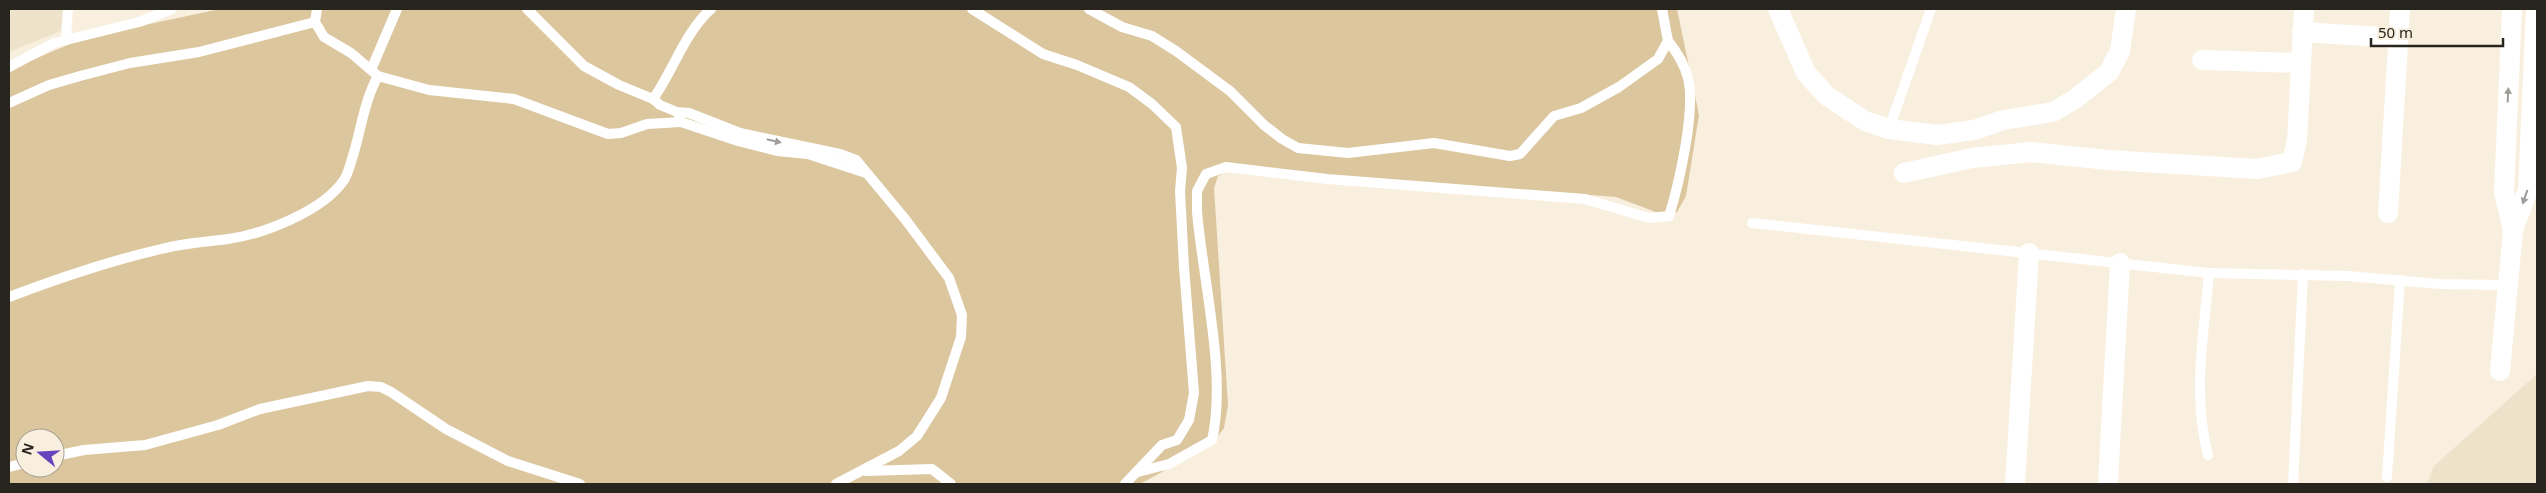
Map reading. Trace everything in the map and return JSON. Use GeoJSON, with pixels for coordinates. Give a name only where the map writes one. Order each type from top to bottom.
{"type":"FeatureCollection","features":[{"type":"Feature","properties":{"kind":"street"},"geometry":{"type":"LineString","coordinates":[[1778,9],[1806,73],[1822,90],[1865,121],[1889,129],[1937,135],[1974,130],[2003,120],[2053,112],[2075,99],[2109,72],[2120,51],[2126,9]]}},
{"type":"Feature","properties":{"kind":"street"},"geometry":{"type":"LineString","coordinates":[[1904,173],[1972,158],[2031,152],[2109,160],[2257,169],[2292,162],[2297,140],[2304,9]]}},
{"type":"Feature","properties":{"kind":"street"},"geometry":{"type":"LineString","coordinates":[[2388,213],[2400,9]]}},
{"type":"Feature","properties":{"kind":"street"},"geometry":{"type":"LineString","coordinates":[[2500,371],[2506,285],[2513,230],[2528,190],[2536,14],[2512,14],[2504,192],[2513,230]]}},
{"type":"Feature","properties":{"kind":"street"},"geometry":{"type":"LineString","coordinates":[[2302,32],[2398,38]]}},
{"type":"Feature","properties":{"kind":"street"},"geometry":{"type":"LineString","coordinates":[[2202,60],[2300,64]]}},
{"type":"Feature","properties":{"kind":"street"},"geometry":{"type":"LineString","coordinates":[[2507,118],[2531,119]]}},
{"type":"Feature","properties":{"kind":"street"},"geometry":{"type":"LineString","coordinates":[[2015,484],[2029,253]]}},
{"type":"Feature","properties":{"kind":"street"},"geometry":{"type":"LineString","coordinates":[[2108,484],[2120,263]]}},
{"type":"Feature","properties":{"kind":"lane"},"geometry":{"type":"LineString","coordinates":[[66,40],[68,9]]}},
{"type":"Feature","properties":{"kind":"lane"},"geometry":{"type":"LineString","coordinates":[[9,67],[54,43],[139,22],[172,9]]}},
{"type":"Feature","properties":{"kind":"lane"},"geometry":{"type":"LineString","coordinates":[[317,9],[315,22],[324,37],[351,53],[374,73],[429,90],[514,99],[608,134],[621,133],[689,113],[740,133],[839,159],[856,160],[870,174],[873,183],[905,219],[949,278],[962,316],[961,337],[940,398],[916,436],[899,452],[866,471],[836,484]]}},
{"type":"Feature","properties":{"kind":"lane"},"geometry":{"type":"LineString","coordinates":[[9,297],[85,269],[160,249],[190,242],[230,239],[252,233],[308,211],[328,198],[345,179],[358,143],[374,73],[397,9]]}},
{"type":"Feature","properties":{"kind":"lane"},"geometry":{"type":"LineString","coordinates":[[527,9],[584,66],[619,85],[653,99],[679,117]]}},
{"type":"Feature","properties":{"kind":"lane"},"geometry":{"type":"LineString","coordinates":[[653,99],[669,76],[695,28],[711,9]]}},
{"type":"Feature","properties":{"kind":"lane"},"geometry":{"type":"LineString","coordinates":[[973,9],[1042,54],[1077,64],[1129,87],[1152,104],[1176,127],[1182,168],[1180,191],[1182,229],[1194,393],[1189,420],[1176,440],[1162,446],[1125,484]]}},
{"type":"Feature","properties":{"kind":"lane"},"geometry":{"type":"LineString","coordinates":[[1089,9],[1122,27],[1152,36],[1176,51],[1230,91],[1264,125],[1282,139],[1298,148],[1348,153],[1434,143],[1510,156],[1520,154],[1554,116],[1581,108],[1619,87],[1658,59],[1668,40]]}},
{"type":"Feature","properties":{"kind":"lane"},"geometry":{"type":"LineString","coordinates":[[1138,472],[1169,464],[1212,440],[1216,424],[1214,361],[1197,212],[1197,190],[1206,174],[1226,167],[1327,179],[1585,199],[1649,218],[1669,216],[1684,148],[1689,103],[1689,79],[1680,56],[1668,40],[1662,9]]}},
{"type":"Feature","properties":{"kind":"lane"},"geometry":{"type":"LineString","coordinates":[[1889,129],[1931,9]]}},
{"type":"Feature","properties":{"kind":"lane"},"geometry":{"type":"LineString","coordinates":[[9,103],[49,85],[80,76],[130,63],[198,52],[315,22]]}},
{"type":"Feature","properties":{"kind":"lane"},"geometry":{"type":"LineString","coordinates":[[1752,223],[2210,273],[2303,274],[2440,284],[2506,285]]}},
{"type":"Feature","properties":{"kind":"lane"},"geometry":{"type":"LineString","coordinates":[[2208,455],[2202,433],[2198,392],[2210,273]]}},
{"type":"Feature","properties":{"kind":"lane"},"geometry":{"type":"LineString","coordinates":[[2293,484],[2303,274]]}},
{"type":"Feature","properties":{"kind":"lane"},"geometry":{"type":"LineString","coordinates":[[2387,477],[2400,280]]}},
{"type":"Feature","properties":{"kind":"lane"},"geometry":{"type":"LineString","coordinates":[[65,454],[84,450],[145,445],[218,425],[267,407],[368,386],[381,387],[446,429],[508,461],[580,484]]}},
{"type":"Feature","properties":{"kind":"lane"},"geometry":{"type":"LineString","coordinates":[[866,471],[932,469],[951,484]]}},
{"type":"Feature","properties":{"kind":"shaded area"},"geometry":{"type":"Polygon","coordinates":[[[9,9],[63,9],[61,31],[9,52],[9,9]]]}},
{"type":"Feature","properties":{"kind":"shaded area"},"geometry":{"type":"Polygon","coordinates":[[[220,9],[1677,9],[1699,115],[1686,196],[1677,212],[1661,214],[1616,197],[1233,168],[1218,176],[1214,188],[1228,405],[1224,428],[1211,445],[1140,484],[9,484],[9,70],[84,38],[220,9]]]}},
{"type":"Feature","properties":{"kind":"shaded area"},"geometry":{"type":"Polygon","coordinates":[[[2537,374],[2537,484],[2427,484],[2434,466],[2537,374]]]}}]}
